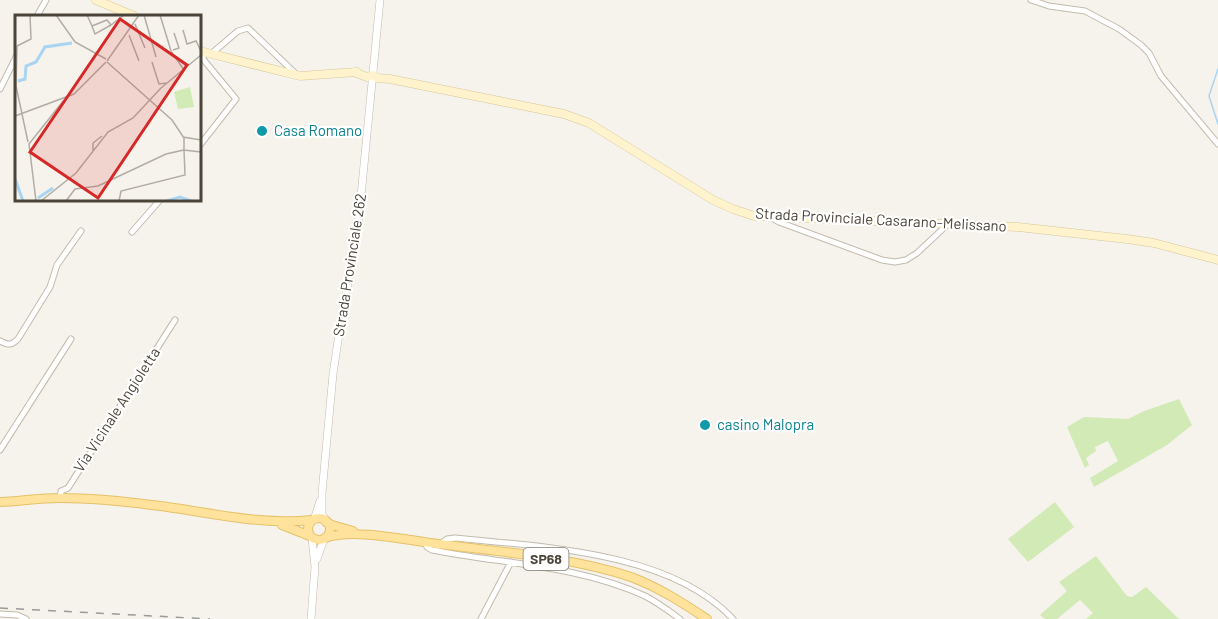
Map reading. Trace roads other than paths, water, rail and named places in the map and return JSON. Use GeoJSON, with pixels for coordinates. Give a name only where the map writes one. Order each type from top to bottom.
{"type":"FeatureCollection","features":[{"type":"Feature","properties":{"kind":"main road"},"geometry":{"type":"LineString","coordinates":[[96,0],[132,15]]}},
{"type":"Feature","properties":{"kind":"main road","name":"Strada Provinciale Casarano-Melissano"},"geometry":{"type":"LineString","coordinates":[[204,53],[300,76],[367,72],[390,79],[572,117],[589,123],[712,200],[754,216],[1018,227],[1127,238],[1218,260]]}},
{"type":"Feature","properties":{"kind":"main road","name":"SP68"},"geometry":{"type":"LineString","coordinates":[[0,502],[60,498],[151,505],[258,520],[291,527],[318,540],[341,534],[374,536],[598,568],[632,578],[662,592],[706,619]]}},
{"type":"Feature","properties":{"kind":"main road","name":"SP68"},"geometry":{"type":"LineString","coordinates":[[258,520],[294,522],[319,518],[342,528],[374,536]]}},
{"type":"Feature","properties":{"kind":"main road"},"geometry":{"type":"LineString","coordinates":[[311,537],[308,529],[313,520]]}},
{"type":"Feature","properties":{"kind":"main road"},"geometry":{"type":"LineString","coordinates":[[324,539],[330,530],[326,521]]}},
{"type":"Feature","properties":{"kind":"street"},"geometry":{"type":"LineString","coordinates":[[38,15],[46,0]]}},
{"type":"Feature","properties":{"kind":"street","name":"Strada Provinciale 262"},"geometry":{"type":"LineString","coordinates":[[322,493],[333,374],[357,237],[380,0]]}},
{"type":"Feature","properties":{"kind":"street"},"geometry":{"type":"LineString","coordinates":[[1031,0],[1049,6],[1085,11],[1119,29],[1141,45],[1149,53],[1161,76],[1218,144]]}},
{"type":"Feature","properties":{"kind":"street"},"geometry":{"type":"LineString","coordinates":[[201,145],[236,99],[203,59],[204,53],[238,31],[248,28],[300,76]]}},
{"type":"Feature","properties":{"kind":"street"},"geometry":{"type":"LineString","coordinates":[[0,89],[15,59]]}},
{"type":"Feature","properties":{"kind":"street"},"geometry":{"type":"LineString","coordinates":[[132,232],[159,201]]}},
{"type":"Feature","properties":{"kind":"street"},"geometry":{"type":"LineString","coordinates":[[770,216],[778,222],[860,252],[895,262],[906,260],[917,253],[947,225]]}},
{"type":"Feature","properties":{"kind":"street"},"geometry":{"type":"LineString","coordinates":[[0,341],[8,345],[18,339],[50,287],[57,265],[81,231]]}},
{"type":"Feature","properties":{"kind":"street","name":"Via Vicinale Angioletta"},"geometry":{"type":"LineString","coordinates":[[60,498],[61,491],[68,488],[175,320]]}},
{"type":"Feature","properties":{"kind":"street"},"geometry":{"type":"LineString","coordinates":[[0,450],[71,339]]}},
{"type":"Feature","properties":{"kind":"street"},"geometry":{"type":"LineString","coordinates":[[313,520],[322,493]]}},
{"type":"Feature","properties":{"kind":"street"},"geometry":{"type":"LineString","coordinates":[[322,493],[322,514],[326,521]]}},
{"type":"Feature","properties":{"kind":"street"},"geometry":{"type":"LineString","coordinates":[[311,537],[315,567],[311,619]]}},
{"type":"Feature","properties":{"kind":"street"},"geometry":{"type":"LineString","coordinates":[[441,544],[447,539],[454,538],[566,549],[637,564],[673,578],[708,598],[733,619]]}},
{"type":"Feature","properties":{"kind":"street"},"geometry":{"type":"LineString","coordinates":[[315,567],[324,539]]}},
{"type":"Feature","properties":{"kind":"street"},"geometry":{"type":"LineString","coordinates":[[425,542],[432,550],[511,562],[607,581],[648,598],[680,619]]}},
{"type":"Feature","properties":{"kind":"street"},"geometry":{"type":"LineString","coordinates":[[481,619],[511,562]]}},
{"type":"Feature","properties":{"kind":"street"},"geometry":{"type":"LineString","coordinates":[[0,614],[17,615],[26,619]]}},
{"type":"Feature","properties":{"kind":"waterway"},"geometry":{"type":"LineString","coordinates":[[1218,69],[1209,96],[1218,124]]}},
{"type":"Feature","properties":{"kind":"railway"},"geometry":{"type":"LineString","coordinates":[[0,608],[210,619]]}},
{"type":"Feature","properties":{"kind":"place","name":"Casa Romano"},"geometry":{"type":"Point","coordinates":[262,131]}},
{"type":"Feature","properties":{"kind":"place","name":"casino Malopra"},"geometry":{"type":"Point","coordinates":[705,425]}}]}
